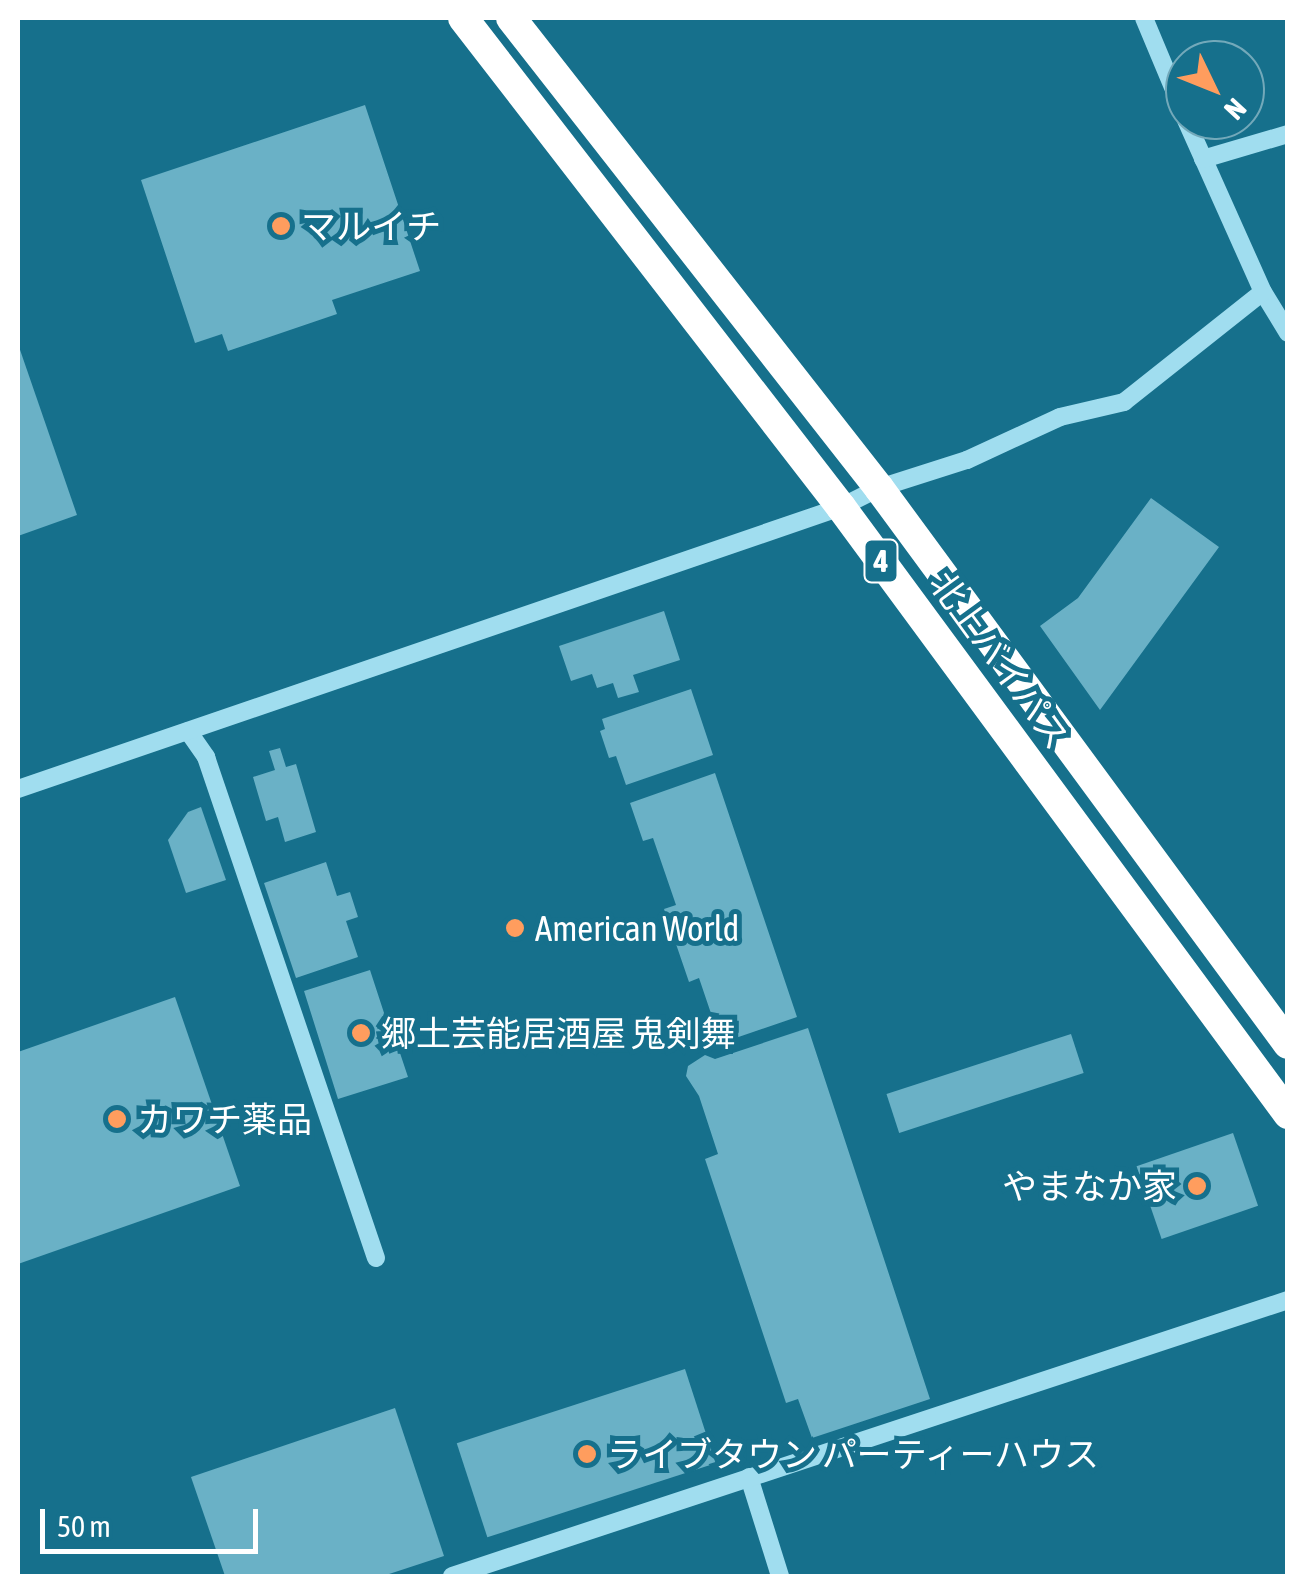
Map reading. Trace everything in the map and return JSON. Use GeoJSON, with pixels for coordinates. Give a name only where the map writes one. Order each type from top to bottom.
{"type":"FeatureCollection","features":[{"type":"Feature","properties":{"kind":"highway","name":"北上バイパス"},"geometry":{"type":"LineString","coordinates":[[463,18],[841,507],[1288,1114]]}},
{"type":"Feature","properties":{"kind":"highway","name":"北上バイパス"},"geometry":{"type":"LineString","coordinates":[[511,18],[879,488],[1288,1044]]}},
{"type":"Feature","properties":{"kind":"street"},"geometry":{"type":"LineString","coordinates":[[1144,18],[1165,68]]}},
{"type":"Feature","properties":{"kind":"street"},"geometry":{"type":"LineString","coordinates":[[1202,159],[1288,134]]}},
{"type":"Feature","properties":{"kind":"street"},"geometry":{"type":"LineString","coordinates":[[1195,140],[1263,292],[1288,333]]}},
{"type":"Feature","properties":{"kind":"street"},"geometry":{"type":"LineString","coordinates":[[18,789],[841,507],[879,488],[966,460],[1060,417],[1124,402],[1263,292]]}},
{"type":"Feature","properties":{"kind":"street"},"geometry":{"type":"LineString","coordinates":[[188,731],[206,757],[376,1258]]}},
{"type":"Feature","properties":{"kind":"street"},"geometry":{"type":"LineString","coordinates":[[452,1576],[1288,1300]]}},
{"type":"Feature","properties":{"kind":"street"},"geometry":{"type":"LineString","coordinates":[[749,1477],[780,1576]]}},
{"type":"Feature","properties":{"kind":"building","name":"マルイチ"},"geometry":{"type":"Polygon","coordinates":[[[365,105],[420,271],[332,300],[337,314],[228,351],[222,334],[195,343],[141,180],[365,105]]]}},
{"type":"Feature","properties":{"kind":"building"},"geometry":{"type":"Polygon","coordinates":[[[18,344],[77,515],[18,536],[18,344]]]}},
{"type":"Feature","properties":{"kind":"building"},"geometry":{"type":"Polygon","coordinates":[[[1151,498],[1219,547],[1100,710],[1040,626],[1078,598],[1151,498]]]}},
{"type":"Feature","properties":{"kind":"building"},"geometry":{"type":"Polygon","coordinates":[[[664,611],[680,660],[633,675],[639,692],[618,698],[613,683],[597,688],[592,674],[571,681],[559,646],[664,611]]]}},
{"type":"Feature","properties":{"kind":"building"},"geometry":{"type":"Polygon","coordinates":[[[691,689],[713,755],[626,785],[616,756],[609,758],[600,731],[605,729],[602,719],[691,689]]]}},
{"type":"Feature","properties":{"kind":"building"},"geometry":{"type":"Polygon","coordinates":[[[280,748],[286,767],[296,764],[316,832],[285,842],[278,817],[266,821],[253,777],[275,770],[269,751],[280,748]]]}},
{"type":"Feature","properties":{"kind":"building"},"geometry":{"type":"Polygon","coordinates":[[[715,773],[797,1017],[721,1043],[699,978],[689,982],[664,909],[676,905],[653,838],[643,841],[630,803],[715,773]]]}},
{"type":"Feature","properties":{"kind":"building"},"geometry":{"type":"Polygon","coordinates":[[[201,807],[226,880],[186,893],[168,840],[188,812],[201,807]]]}},
{"type":"Feature","properties":{"kind":"building"},"geometry":{"type":"Polygon","coordinates":[[[326,862],[337,896],[350,892],[358,917],[346,921],[358,957],[296,978],[264,883],[326,862]]]}},
{"type":"Feature","properties":{"kind":"building","name":"郷土芸能居酒屋 鬼剣舞"},"geometry":{"type":"Polygon","coordinates":[[[370,970],[386,1019],[399,1015],[409,1047],[399,1050],[408,1077],[338,1099],[304,991],[370,970]]]}},
{"type":"Feature","properties":{"kind":"building","name":"カワチ薬品"},"geometry":{"type":"Polygon","coordinates":[[[175,997],[240,1186],[18,1264],[18,1052],[175,997]]]}},
{"type":"Feature","properties":{"kind":"building"},"geometry":{"type":"Polygon","coordinates":[[[808,1028],[930,1399],[812,1438],[798,1399],[786,1403],[705,1159],[718,1154],[699,1096],[686,1076],[688,1066],[705,1055],[715,1059],[808,1028]]]}},
{"type":"Feature","properties":{"kind":"building"},"geometry":{"type":"Polygon","coordinates":[[[1071,1034],[1084,1073],[899,1133],[886,1094],[1071,1034]]]}},
{"type":"Feature","properties":{"kind":"building","name":"やまなか家"},"geometry":{"type":"Polygon","coordinates":[[[1233,1133],[1258,1206],[1162,1239],[1137,1166],[1233,1133]]]}},
{"type":"Feature","properties":{"kind":"building","name":"ライブタウン パーティーハウス"},"geometry":{"type":"Polygon","coordinates":[[[685,1369],[716,1463],[487,1537],[457,1443],[685,1369]]]}},
{"type":"Feature","properties":{"kind":"building"},"geometry":{"type":"Polygon","coordinates":[[[395,1408],[444,1556],[383,1576],[225,1576],[191,1477],[395,1408]]]}},
{"type":"Feature","properties":{"kind":"place","name":"マルイチ"},"geometry":{"type":"Point","coordinates":[281,226]}},
{"type":"Feature","properties":{"kind":"place","name":"American World"},"geometry":{"type":"Point","coordinates":[515,928]}},
{"type":"Feature","properties":{"kind":"place","name":"郷土芸能居酒屋 鬼剣舞"},"geometry":{"type":"Point","coordinates":[361,1033]}},
{"type":"Feature","properties":{"kind":"place","name":"カワチ薬品"},"geometry":{"type":"Point","coordinates":[117,1119]}},
{"type":"Feature","properties":{"kind":"place","name":"やまなか家"},"geometry":{"type":"Point","coordinates":[1197,1186]}},
{"type":"Feature","properties":{"kind":"place","name":"ライブタウン パーティーハウス"},"geometry":{"type":"Point","coordinates":[587,1454]}}]}
